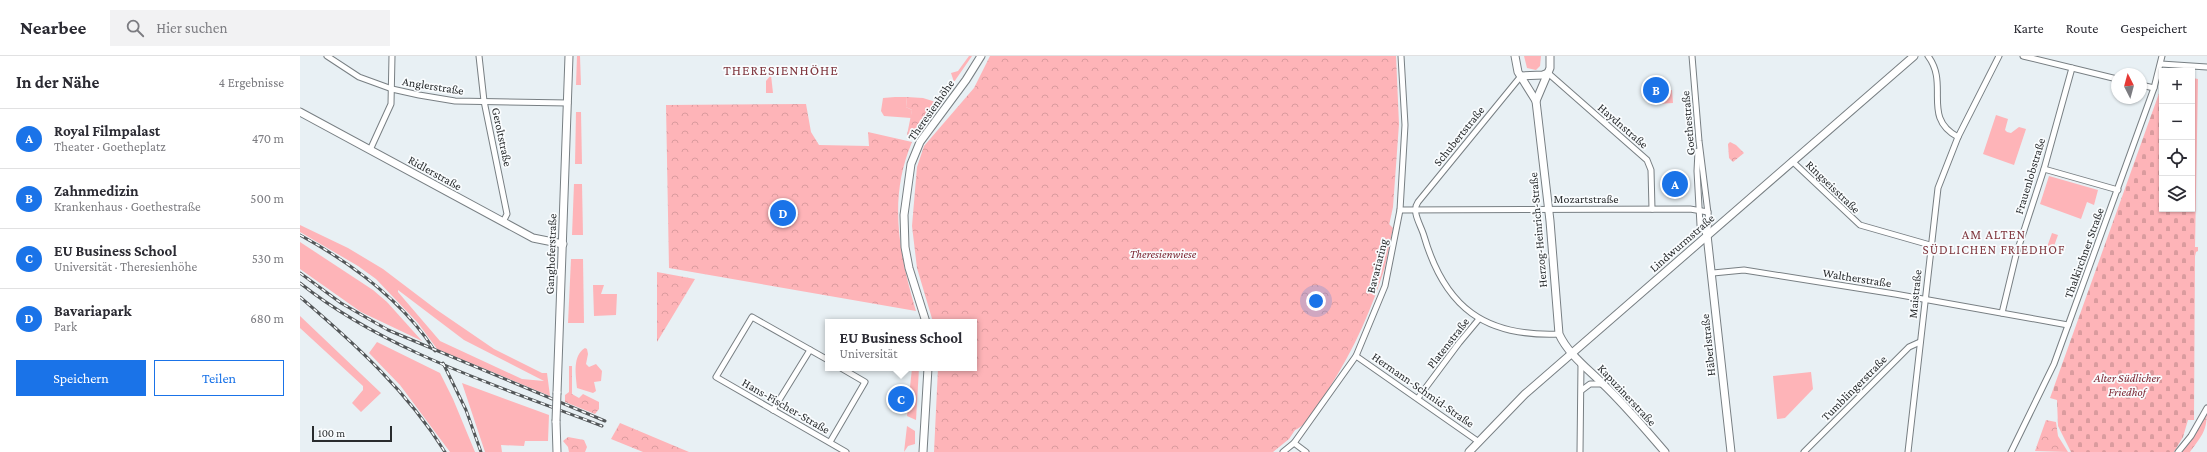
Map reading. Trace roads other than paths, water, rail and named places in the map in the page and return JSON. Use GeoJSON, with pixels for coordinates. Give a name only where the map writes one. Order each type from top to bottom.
{"type":"FeatureCollection","features":[{"type":"Feature","properties":{"kind":"main road","name":"Ganghoferstraße"},"geometry":{"type":"LineString","coordinates":[[556,452],[569,56]]}},
{"type":"Feature","properties":{"kind":"main road","name":"Theresienhöhe"},"geometry":{"type":"LineString","coordinates":[[925,319],[909,268],[905,247],[904,215],[911,164],[920,142],[966,80],[981,56]]}},
{"type":"Feature","properties":{"kind":"main road"},"geometry":{"type":"LineString","coordinates":[[1516,56],[1520,76],[1536,102]]}},
{"type":"Feature","properties":{"kind":"main road"},"geometry":{"type":"LineString","coordinates":[[1536,102],[1548,73],[1550,56]]}},
{"type":"Feature","properties":{"kind":"main road","name":"Lindwurmstraße"},"geometry":{"type":"LineString","coordinates":[[1469,452],[1525,394],[1572,352],[1914,56]]}},
{"type":"Feature","properties":{"kind":"main road"},"geometry":{"type":"LineString","coordinates":[[1520,76],[1543,75],[1548,73]]}},
{"type":"Feature","properties":{"kind":"main road","name":"Herzog-Heinrich-Straße"},"geometry":{"type":"LineString","coordinates":[[1536,102],[1549,210],[1559,334]]}},
{"type":"Feature","properties":{"kind":"main road","name":"Ridlerstraße"},"geometry":{"type":"LineString","coordinates":[[300,112],[503,222],[541,241],[563,244]]}},
{"type":"Feature","properties":{"kind":"main road","name":"Häberlstraße"},"geometry":{"type":"LineString","coordinates":[[1707,235],[1713,273],[1731,452]]}},
{"type":"Feature","properties":{"kind":"main road"},"geometry":{"type":"LineString","coordinates":[[1559,334],[1572,352]]}},
{"type":"Feature","properties":{"kind":"main road","name":"Kapuzinerstraße"},"geometry":{"type":"LineString","coordinates":[[1572,352],[1665,452]]}},
{"type":"Feature","properties":{"kind":"main road"},"geometry":{"type":"LineString","coordinates":[[923,452],[928,371]]}},
{"type":"Feature","properties":{"kind":"street","name":"Anglerstraße"},"geometry":{"type":"LineString","coordinates":[[327,56],[359,78],[392,89],[455,101],[568,103]]}},
{"type":"Feature","properties":{"kind":"street"},"geometry":{"type":"LineString","coordinates":[[370,150],[391,104],[392,56]]}},
{"type":"Feature","properties":{"kind":"street","name":"Geroltstraße"},"geometry":{"type":"LineString","coordinates":[[479,56],[484,101],[507,214],[503,222]]}},
{"type":"Feature","properties":{"kind":"street","name":"Bavariaring"},"geometry":{"type":"LineString","coordinates":[[1283,452],[1294,443],[1356,356],[1385,286],[1400,210],[1405,125],[1401,56]]}},
{"type":"Feature","properties":{"kind":"street","name":"Goethestraße"},"geometry":{"type":"LineString","coordinates":[[1692,56],[1699,141],[1710,224],[1707,235]]}},
{"type":"Feature","properties":{"kind":"street"},"geometry":{"type":"LineString","coordinates":[[1928,56],[1936,69],[1939,118],[1948,131],[1958,137]]}},
{"type":"Feature","properties":{"kind":"street","name":"Maistraße"},"geometry":{"type":"LineString","coordinates":[[1908,452],[1930,245],[1938,188],[1958,137],[1999,56]]}},
{"type":"Feature","properties":{"kind":"street"},"geometry":{"type":"LineString","coordinates":[[2023,56],[2111,78]]}},
{"type":"Feature","properties":{"kind":"street","name":"Thalkirchner Straße"},"geometry":{"type":"LineString","coordinates":[[2011,452],[2054,364],[2154,88],[2162,56]]}},
{"type":"Feature","properties":{"kind":"street"},"geometry":{"type":"LineString","coordinates":[[2161,64],[2184,67],[2207,67]]}},
{"type":"Feature","properties":{"kind":"street","name":"Frauenlobstraße"},"geometry":{"type":"LineString","coordinates":[[2002,313],[2016,255],[2044,169],[2072,68]]}},
{"type":"Feature","properties":{"kind":"street","name":"Haydnstraße"},"geometry":{"type":"LineString","coordinates":[[1548,73],[1647,160],[1651,170],[1652,210]]}},
{"type":"Feature","properties":{"kind":"street","name":"Schubertstraße"},"geometry":{"type":"LineString","coordinates":[[1415,210],[1418,202],[1520,76]]}},
{"type":"Feature","properties":{"kind":"street"},"geometry":{"type":"LineString","coordinates":[[2147,86],[2154,88]]}},
{"type":"Feature","properties":{"kind":"street"},"geometry":{"type":"LineString","coordinates":[[1699,141],[1697,168],[1698,209],[1701,228],[1707,235]]}},
{"type":"Feature","properties":{"kind":"street","name":"Ringseisstraße"},"geometry":{"type":"LineString","coordinates":[[1792,161],[1860,225],[1930,245]]}},
{"type":"Feature","properties":{"kind":"street"},"geometry":{"type":"LineString","coordinates":[[2044,169],[2118,190]]}},
{"type":"Feature","properties":{"kind":"street","name":"Mozartstraße"},"geometry":{"type":"LineString","coordinates":[[1400,210],[1698,209],[1708,212]]}},
{"type":"Feature","properties":{"kind":"street"},"geometry":{"type":"LineString","coordinates":[[1415,210],[1434,265],[1441,280],[1450,293],[1480,319],[1514,332],[1559,334]]}},
{"type":"Feature","properties":{"kind":"street","name":"Waltherstraße"},"geometry":{"type":"LineString","coordinates":[[1713,273],[1744,270],[2002,313],[2068,326]]}},
{"type":"Feature","properties":{"kind":"street","name":"Hans-Fischer-Straße"},"geometry":{"type":"LineString","coordinates":[[810,350],[752,317],[716,377],[846,452]]}},
{"type":"Feature","properties":{"kind":"street","name":"Platenstraße"},"geometry":{"type":"LineString","coordinates":[[1418,398],[1459,343],[1480,319]]}},
{"type":"Feature","properties":{"kind":"street","name":"Tumblingerstraße"},"geometry":{"type":"LineString","coordinates":[[1804,452],[1909,347],[1920,342]]}},
{"type":"Feature","properties":{"kind":"street"},"geometry":{"type":"LineString","coordinates":[[773,410],[810,350],[825,358]]}},
{"type":"Feature","properties":{"kind":"street","name":"Hermann-Schmid-Straße"},"geometry":{"type":"LineString","coordinates":[[1356,356],[1479,442]]}},
{"type":"Feature","properties":{"kind":"street"},"geometry":{"type":"LineString","coordinates":[[1580,452],[1582,391],[1581,363]]}},
{"type":"Feature","properties":{"kind":"street"},"geometry":{"type":"LineString","coordinates":[[830,442],[865,382],[846,371]]}},
{"type":"Feature","properties":{"kind":"street"},"geometry":{"type":"LineString","coordinates":[[1582,391],[1590,384],[1603,384]]}},
{"type":"Feature","properties":{"kind":"street"},"geometry":{"type":"LineString","coordinates":[[2178,452],[2191,436],[2207,408]]}},
{"type":"Feature","properties":{"kind":"street"},"geometry":{"type":"LineString","coordinates":[[1294,443],[1306,452]]}},
{"type":"Feature","properties":{"kind":"railway"},"geometry":{"type":"LineString","coordinates":[[300,235],[339,258],[375,285],[407,315],[435,351]]}},
{"type":"Feature","properties":{"kind":"railway"},"geometry":{"type":"LineString","coordinates":[[300,273],[341,303],[388,330],[605,421]]}},
{"type":"Feature","properties":{"kind":"railway"},"geometry":{"type":"LineString","coordinates":[[300,283],[333,307],[369,329],[406,348],[484,382],[602,426]]}},
{"type":"Feature","properties":{"kind":"railway"},"geometry":{"type":"LineString","coordinates":[[300,297],[360,350],[397,388],[445,452]]}},
{"type":"Feature","properties":{"kind":"railway"},"geometry":{"type":"LineString","coordinates":[[443,363],[466,410],[481,452]]}},
{"type":"Feature","properties":{"kind":"place","name":"Zahnmedizin"},"geometry":{"type":"Point","coordinates":[1656,90]}},
{"type":"Feature","properties":{"kind":"place","name":"Royal Filmpalast"},"geometry":{"type":"Point","coordinates":[1675,184]}},
{"type":"Feature","properties":{"kind":"place","name":"Bavariapark"},"geometry":{"type":"Point","coordinates":[783,213]}},
{"type":"Feature","properties":{"kind":"place","name":"EU Business School"},"geometry":{"type":"Point","coordinates":[901,399]}},
{"type":"Feature","properties":{"kind":"district","name":"THERESIENHÖHE"},"geometry":{"type":"Point","coordinates":[781,70]}},
{"type":"Feature","properties":{"kind":"district","name":"AM ALTEN SÜDLICHEN FRIEDHOF"},"geometry":{"type":"Point","coordinates":[1994,242]}},
{"type":"Feature","properties":{"kind":"park label","name":"Theresienwiese"},"geometry":{"type":"Point","coordinates":[1163,254]}},
{"type":"Feature","properties":{"kind":"park label","name":"Alter Südlicher Friedhof"},"geometry":{"type":"Point","coordinates":[2127,385]}}]}
